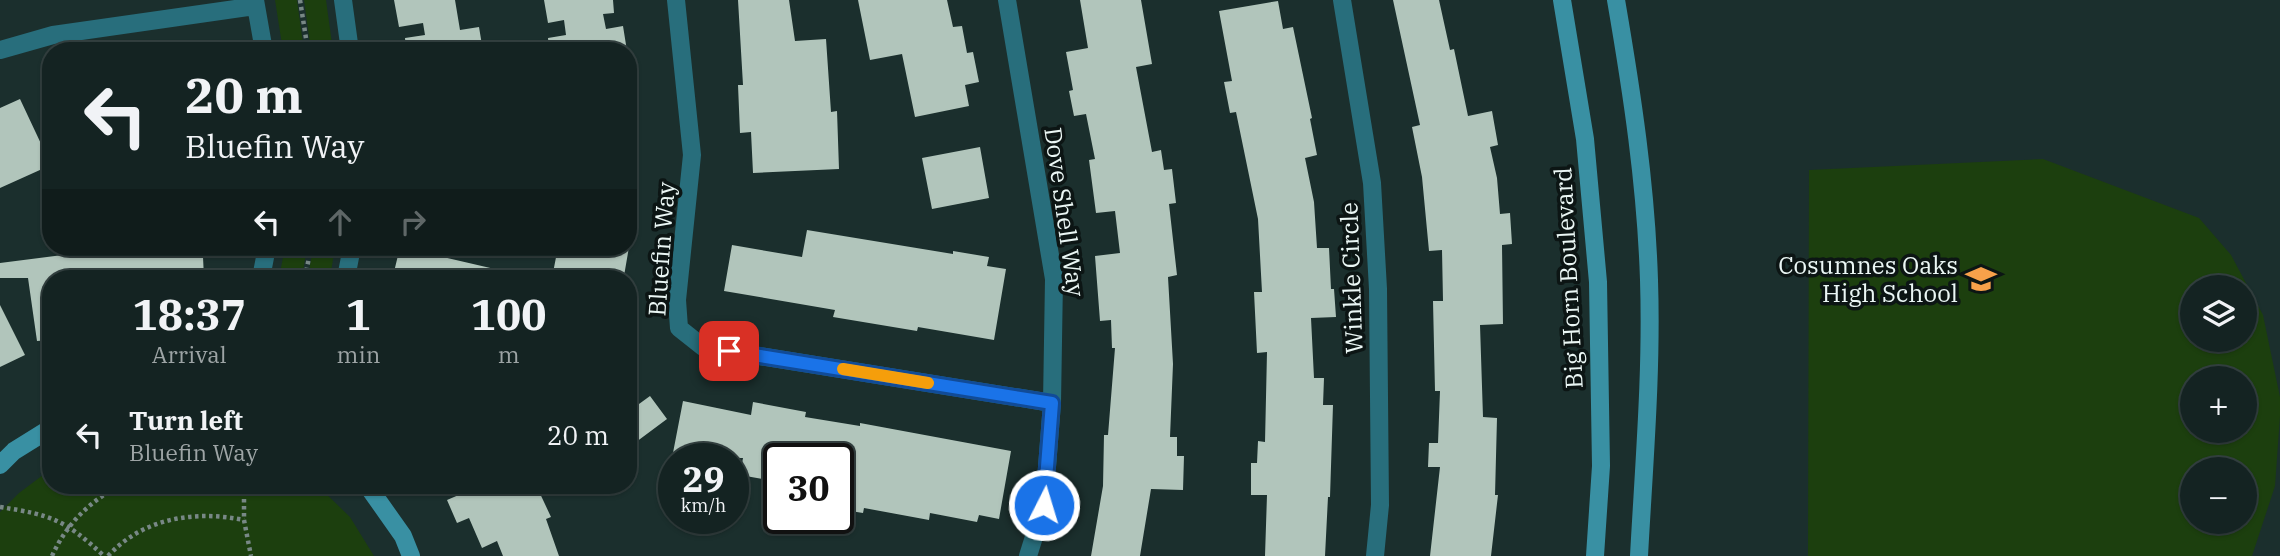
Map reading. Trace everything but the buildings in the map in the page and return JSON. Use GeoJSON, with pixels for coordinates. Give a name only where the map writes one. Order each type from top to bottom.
{"type":"FeatureCollection","features":[{"type":"Feature","properties":{"kind":"main road","name":"Big Horn Boulevard"},"geometry":{"type":"LineString","coordinates":[[1562,0],[1585,139],[1598,282],[1601,466],[1595,556]]}},
{"type":"Feature","properties":{"kind":"main road"},"geometry":{"type":"LineString","coordinates":[[1616,0],[1638,133],[1649,280],[1648,374],[1639,556]]}},
{"type":"Feature","properties":{"kind":"main road"},"geometry":{"type":"LineString","coordinates":[[0,465],[13,452],[42,434]]}},
{"type":"Feature","properties":{"kind":"main road"},"geometry":{"type":"LineString","coordinates":[[373,494],[403,536],[411,556]]}},
{"type":"Feature","properties":{"kind":"street"},"geometry":{"type":"LineString","coordinates":[[343,0],[349,42]]}},
{"type":"Feature","properties":{"kind":"street","name":"Bluefin Way"},"geometry":{"type":"LineString","coordinates":[[676,0],[692,155],[677,300],[678,328],[703,347],[1052,403]]}},
{"type":"Feature","properties":{"kind":"street","name":"Dove Shell Way"},"geometry":{"type":"LineString","coordinates":[[1007,0],[1054,279],[1052,403],[1044,505],[1028,556]]}},
{"type":"Feature","properties":{"kind":"street","name":"Winkle Circle"},"geometry":{"type":"LineString","coordinates":[[1342,0],[1372,183],[1378,302],[1380,505],[1375,556]]}},
{"type":"Feature","properties":{"kind":"street"},"geometry":{"type":"LineString","coordinates":[[0,50],[53,35],[255,3],[262,42]]}},
{"type":"Feature","properties":{"kind":"path"},"geometry":{"type":"LineString","coordinates":[[300,0],[307,42]]}},
{"type":"Feature","properties":{"kind":"path"},"geometry":{"type":"LineString","coordinates":[[52,556],[68,526],[89,506],[107,494]]}},
{"type":"Feature","properties":{"kind":"path"},"geometry":{"type":"LineString","coordinates":[[244,494],[244,520],[251,556]]}},
{"type":"Feature","properties":{"kind":"path"},"geometry":{"type":"LineString","coordinates":[[0,507],[54,518],[106,556],[131,536],[169,519],[208,515],[244,520]]}},
{"type":"Feature","properties":{"kind":"green space"},"geometry":{"type":"Polygon","coordinates":[[[275,0],[297,0],[303,42],[282,42],[275,0]]]}},
{"type":"Feature","properties":{"kind":"green space"},"geometry":{"type":"Polygon","coordinates":[[[304,0],[326,0],[332,42],[310,42],[304,0]]]}},
{"type":"Feature","properties":{"kind":"green space"},"geometry":{"type":"Polygon","coordinates":[[[2043,159],[2199,218],[2231,255],[2242,275],[2180,275],[2180,352],[2257,352],[2257,304],[2263,315],[2280,397],[2280,416],[2275,486],[2252,556],[1808,556],[1809,170],[2043,159]]]}},
{"type":"Feature","properties":{"kind":"green space"},"geometry":{"type":"Polygon","coordinates":[[[283,256],[306,256],[303,270],[281,270],[283,256]]]}},
{"type":"Feature","properties":{"kind":"green space"},"geometry":{"type":"Polygon","coordinates":[[[312,256],[334,256],[331,270],[309,270],[312,256]]]}},
{"type":"Feature","properties":{"kind":"green space"},"geometry":{"type":"Polygon","coordinates":[[[42,476],[42,494],[326,494],[350,517],[374,556],[0,556],[0,512],[42,476]]]}},
{"type":"Feature","properties":{"kind":"slow traffic"},"geometry":{"type":"LineString","coordinates":[[843,369],[928,383]]}},
{"type":"Feature","properties":{"kind":"place","name":"Cosumnes Oaks High School"},"geometry":{"type":"Point","coordinates":[1981,279]}},
{"type":"Feature","properties":{"kind":"route"},"geometry":{"type":"LineString","coordinates":[[729,351],[1052,403],[1044,505]]}}]}
